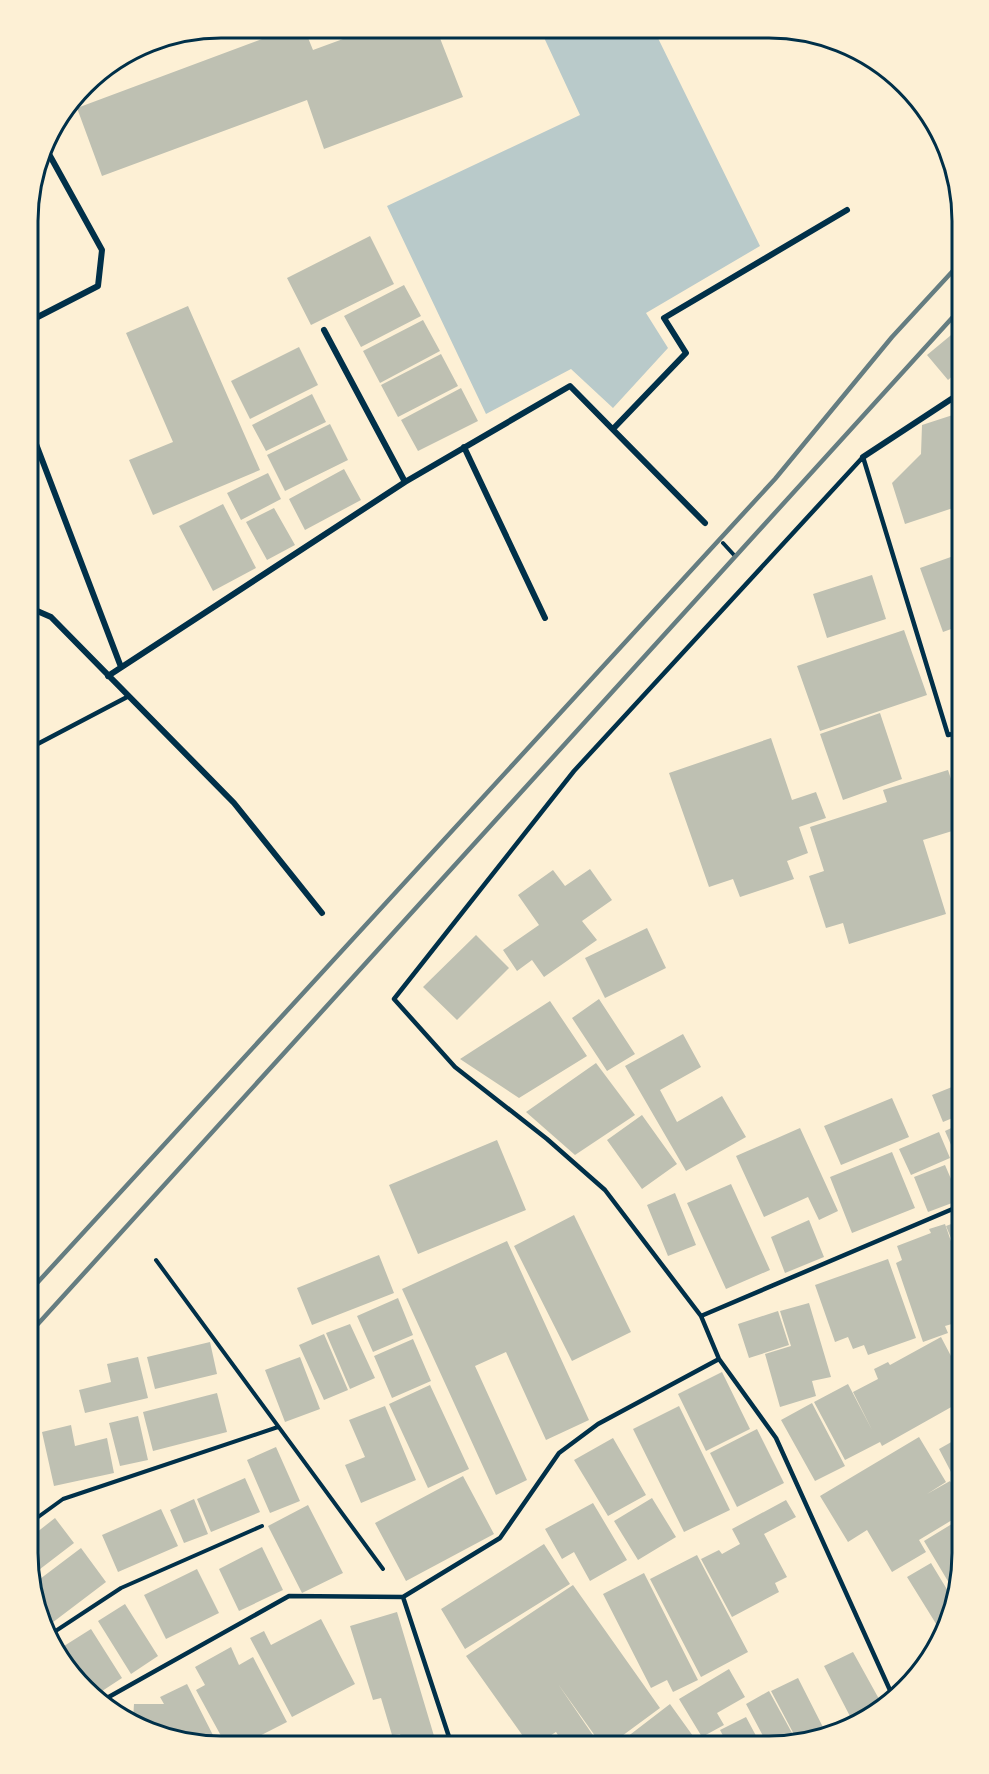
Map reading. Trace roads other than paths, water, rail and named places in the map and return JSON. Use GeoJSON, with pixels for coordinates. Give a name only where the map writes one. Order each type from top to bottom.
{"type":"FeatureCollection","features":[{"type":"Feature","properties":{"kind":"street"},"geometry":{"type":"LineString","coordinates":[[38,317],[98,286],[102,250],[49,155]]}},
{"type":"Feature","properties":{"kind":"street"},"geometry":{"type":"LineString","coordinates":[[613,429],[686,353],[664,318],[847,210]]}},
{"type":"Feature","properties":{"kind":"street"},"geometry":{"type":"LineString","coordinates":[[324,330],[405,482]]}},
{"type":"Feature","properties":{"kind":"street"},"geometry":{"type":"LineString","coordinates":[[108,676],[405,482],[570,386],[705,523]]}},
{"type":"Feature","properties":{"kind":"street"},"geometry":{"type":"LineString","coordinates":[[863,457],[952,399]]}},
{"type":"Feature","properties":{"kind":"street"},"geometry":{"type":"LineString","coordinates":[[464,447],[545,618]]}},
{"type":"Feature","properties":{"kind":"street"},"geometry":{"type":"LineString","coordinates":[[38,449],[121,667]]}},
{"type":"Feature","properties":{"kind":"street"},"geometry":{"type":"LineString","coordinates":[[38,612],[51,617],[234,803],[322,913]]}},
{"type":"Feature","properties":{"kind":"lane"},"geometry":{"type":"LineString","coordinates":[[863,457],[574,771],[394,999],[455,1066],[547,1139],[605,1190],[701,1316],[719,1359],[776,1438],[890,1690]]}},
{"type":"Feature","properties":{"kind":"lane"},"geometry":{"type":"LineString","coordinates":[[863,457],[948,735],[952,734]]}},
{"type":"Feature","properties":{"kind":"lane"},"geometry":{"type":"LineString","coordinates":[[38,744],[130,696]]}},
{"type":"Feature","properties":{"kind":"lane"},"geometry":{"type":"LineString","coordinates":[[701,1316],[951,1210]]}},
{"type":"Feature","properties":{"kind":"lane"},"geometry":{"type":"LineString","coordinates":[[108,1698],[289,1596],[403,1597],[500,1538],[559,1453],[598,1424],[719,1359]]}},
{"type":"Feature","properties":{"kind":"lane"},"geometry":{"type":"LineString","coordinates":[[403,1597],[449,1737]]}},
{"type":"Feature","properties":{"kind":"railway"},"geometry":{"type":"LineString","coordinates":[[38,1282],[775,479],[892,337],[952,272]]}},
{"type":"Feature","properties":{"kind":"railway"},"geometry":{"type":"LineString","coordinates":[[38,1324],[952,318]]}}]}
